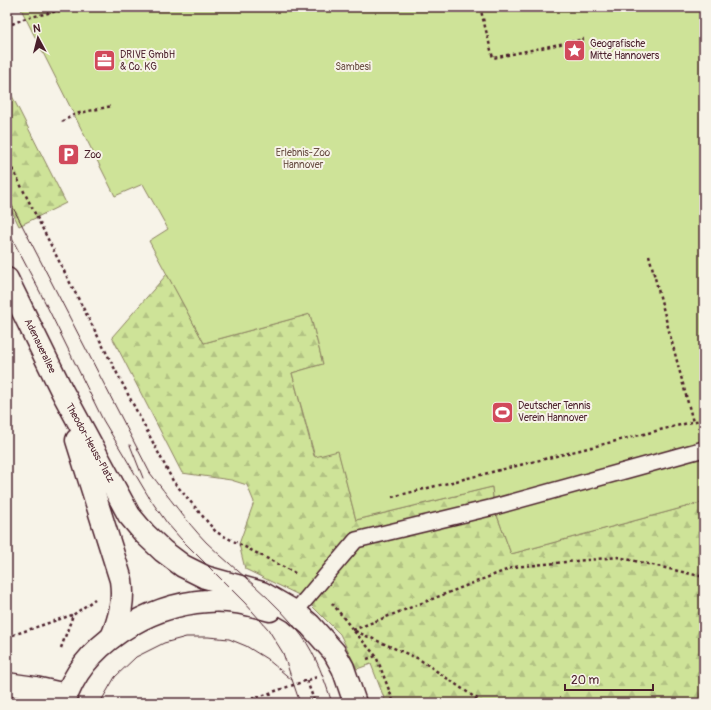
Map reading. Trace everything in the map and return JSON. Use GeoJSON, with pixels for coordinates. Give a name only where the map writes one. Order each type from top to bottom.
{"type":"FeatureCollection","features":[{"type":"Feature","properties":{"kind":"street","name":"Adenauerallee"},"geometry":{"type":"LineString","coordinates":[[7,279],[62,391]]}},
{"type":"Feature","properties":{"kind":"street","name":"Theodor-Heuss-Platz"},"geometry":{"type":"LineString","coordinates":[[62,391],[121,580],[123,592],[122,605],[118,622],[112,637]]}},
{"type":"Feature","properties":{"kind":"street","name":"Theodor-Heuss-Platz"},"geometry":{"type":"LineString","coordinates":[[62,391],[129,514],[145,534],[163,551],[183,566],[205,577],[262,594],[296,612],[334,652],[343,668],[355,703]]}},
{"type":"Feature","properties":{"kind":"street","name":"Theodor-Heuss-Platz"},"geometry":{"type":"LineString","coordinates":[[65,699],[74,678],[84,663],[112,637],[157,612],[185,603],[208,601],[245,603],[276,612],[311,630],[323,639]]}},
{"type":"Feature","properties":{"kind":"street"},"geometry":{"type":"LineString","coordinates":[[7,684],[35,688],[65,699]]}},
{"type":"Feature","properties":{"kind":"lane"},"geometry":{"type":"LineString","coordinates":[[296,612],[356,540],[494,507],[704,449]]}},
{"type":"Feature","properties":{"kind":"path"},"geometry":{"type":"LineString","coordinates":[[480,7],[493,58],[584,39]]}},
{"type":"Feature","properties":{"kind":"path"},"geometry":{"type":"LineString","coordinates":[[12,24],[26,18],[67,9]]}},
{"type":"Feature","properties":{"kind":"path"},"geometry":{"type":"LineString","coordinates":[[62,122],[75,114],[112,106]]}},
{"type":"Feature","properties":{"kind":"path"},"geometry":{"type":"LineString","coordinates":[[7,158],[173,481],[216,532],[318,584],[353,630],[376,656],[394,703]]}},
{"type":"Feature","properties":{"kind":"path"},"geometry":{"type":"LineString","coordinates":[[649,255],[693,422]]}},
{"type":"Feature","properties":{"kind":"path"},"geometry":{"type":"LineString","coordinates":[[392,497],[704,419]]}},
{"type":"Feature","properties":{"kind":"path"},"geometry":{"type":"LineString","coordinates":[[353,630],[514,567],[618,557],[704,577]]}},
{"type":"Feature","properties":{"kind":"path"},"geometry":{"type":"LineString","coordinates":[[7,637],[73,615],[121,580]]}},
{"type":"Feature","properties":{"kind":"path"},"geometry":{"type":"LineString","coordinates":[[59,652],[73,615]]}},
{"type":"Feature","properties":{"kind":"path"},"geometry":{"type":"LineString","coordinates":[[353,630],[419,659],[483,703]]}},
{"type":"Feature","properties":{"kind":"path"},"geometry":{"type":"LineString","coordinates":[[240,703],[343,668]]}},
{"type":"Feature","properties":{"kind":"path"},"geometry":{"type":"LineString","coordinates":[[307,681],[315,703]]}},
{"type":"Feature","properties":{"kind":"path"},"geometry":{"type":"LineString","coordinates":[[270,693],[273,703]]}},
{"type":"Feature","properties":{"kind":"green space","name":"Erlebnis-Zoo Hannover"},"geometry":{"type":"Polygon","coordinates":[[[20,7],[704,7],[704,502],[511,554],[494,507],[492,487],[356,520],[338,451],[315,457],[292,373],[323,364],[310,314],[204,343],[149,241],[168,229],[143,184],[115,196],[20,7]]]}},
{"type":"Feature","properties":{"kind":"green space"},"geometry":{"type":"Polygon","coordinates":[[[7,86],[66,203],[19,226],[7,201],[7,86]]]}},
{"type":"Feature","properties":{"kind":"green space"},"geometry":{"type":"Polygon","coordinates":[[[167,274],[204,343],[310,314],[323,364],[292,373],[314,456],[338,450],[356,520],[492,487],[494,507],[511,554],[704,502],[704,703],[386,703],[371,664],[357,669],[340,634],[303,597],[245,569],[239,544],[254,502],[247,485],[231,480],[182,473],[112,337],[167,274]]]}},
{"type":"Feature","properties":{"kind":"tram line"},"geometry":{"type":"LineString","coordinates":[[7,196],[150,473],[184,517],[206,542],[281,610],[292,623],[312,651],[332,703]]}},
{"type":"Feature","properties":{"kind":"tram line"},"geometry":{"type":"LineString","coordinates":[[7,229],[103,420],[150,499],[167,523],[181,539],[245,603],[268,629],[283,653],[300,703]]}},
{"type":"Feature","properties":{"kind":"tram line"},"geometry":{"type":"LineString","coordinates":[[130,445],[143,478]]}},
{"type":"Feature","properties":{"kind":"tram line"},"geometry":{"type":"LineString","coordinates":[[100,703],[115,677],[136,657],[164,643],[186,637],[229,639],[246,646],[267,659],[292,680]]}},
{"type":"Feature","properties":{"kind":"place","name":"Geografische Mitte Hannovers"},"geometry":{"type":"Point","coordinates":[574,50]}},
{"type":"Feature","properties":{"kind":"place","name":"DRIVE GmbH & Co. KG"},"geometry":{"type":"Point","coordinates":[104,61]}},
{"type":"Feature","properties":{"kind":"place","name":"Zoo"},"geometry":{"type":"Point","coordinates":[69,155]}},
{"type":"Feature","properties":{"kind":"place","name":"Deutscher Tennis Verein Hannover"},"geometry":{"type":"Point","coordinates":[503,412]}},
{"type":"Feature","properties":{"kind":"park label","name":"Sambesi"},"geometry":{"type":"Point","coordinates":[353,67]}}]}
